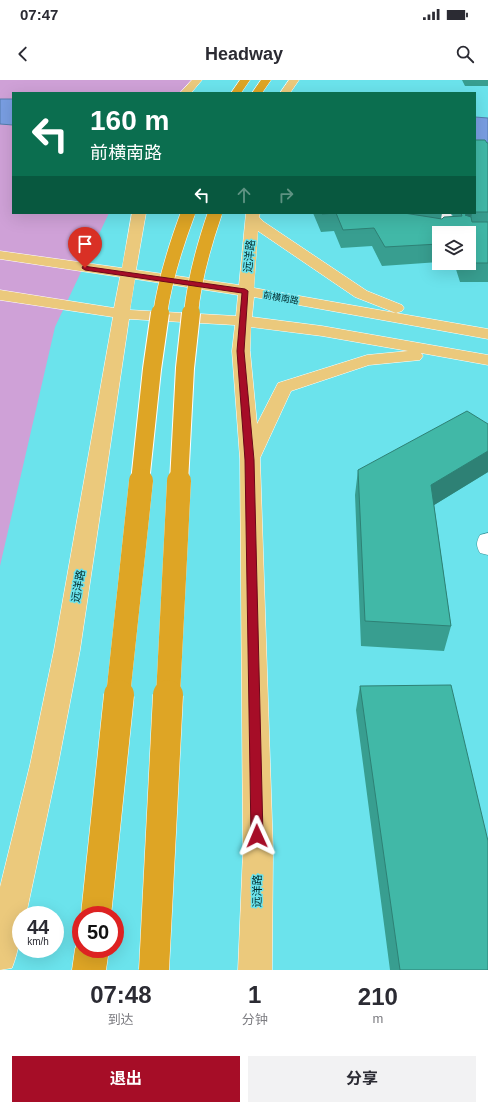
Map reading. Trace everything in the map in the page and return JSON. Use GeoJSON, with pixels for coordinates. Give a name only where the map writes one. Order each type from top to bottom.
{"type":"FeatureCollection","features":[{"type":"Feature","properties":{"kind":"highway"},"geometry":{"type":"LineString","coordinates":[[237,92],[245,80]]}},
{"type":"Feature","properties":{"kind":"highway"},"geometry":{"type":"LineString","coordinates":[[258,92],[266,80]]}},
{"type":"Feature","properties":{"kind":"highway"},"geometry":{"type":"LineString","coordinates":[[97,906],[152,369],[162,298],[179,237],[188,214]]}},
{"type":"Feature","properties":{"kind":"highway"},"geometry":{"type":"LineString","coordinates":[[154,970],[185,368],[192,300],[206,240],[215,214]]}},
{"type":"Feature","properties":{"kind":"highway"},"geometry":{"type":"LineString","coordinates":[[89,970],[91,958]]}},
{"type":"Feature","properties":{"kind":"main road"},"geometry":{"type":"LineString","coordinates":[[186,92],[197,80]]}},
{"type":"Feature","properties":{"kind":"main road"},"geometry":{"type":"LineString","coordinates":[[286,92],[294,80]]}},
{"type":"Feature","properties":{"kind":"main road","name":"远洋路"},"geometry":{"type":"LineString","coordinates":[[0,956],[44,766],[67,650],[139,214]]}},
{"type":"Feature","properties":{"kind":"main road","name":"远洋路"},"geometry":{"type":"LineString","coordinates":[[253,215],[245,291],[241,351],[250,460],[258,852],[255,970]]}},
{"type":"Feature","properties":{"kind":"main road","name":"前横南路"},"geometry":{"type":"LineString","coordinates":[[253,215],[259,225],[361,294],[442,326]]}},
{"type":"Feature","properties":{"kind":"main road","name":"前横南路"},"geometry":{"type":"LineString","coordinates":[[0,255],[245,291],[488,334]]}},
{"type":"Feature","properties":{"kind":"main road"},"geometry":{"type":"LineString","coordinates":[[0,295],[122,314],[243,321],[322,331],[442,354],[488,360]]}},
{"type":"Feature","properties":{"kind":"main road"},"geometry":{"type":"LineString","coordinates":[[250,460],[284,387],[367,360],[442,354]]}},
{"type":"Feature","properties":{"kind":"lane"},"geometry":{"type":"LineString","coordinates":[[444,214],[444,226]]}},
{"type":"Feature","properties":{"kind":"lane"},"geometry":{"type":"LineString","coordinates":[[488,541],[488,548]]}},
{"type":"Feature","properties":{"kind":"shaded area"},"geometry":{"type":"Polygon","coordinates":[[[0,80],[194,80],[184,92],[12,92],[12,99],[0,99],[0,80]]]}},
{"type":"Feature","properties":{"kind":"shaded area"},"geometry":{"type":"Polygon","coordinates":[[[0,124],[12,125],[12,214],[109,214],[55,327],[0,566],[0,124]]]}},
{"type":"Feature","properties":{"kind":"water"},"geometry":{"type":"Polygon","coordinates":[[[0,99],[12,99],[12,125],[0,124],[0,99]]]}},
{"type":"Feature","properties":{"kind":"water"},"geometry":{"type":"Polygon","coordinates":[[[476,117],[488,118],[488,145],[476,145],[476,117]]]}},
{"type":"Feature","properties":{"kind":"building"},"geometry":{"type":"Polygon","coordinates":[[[476,140],[485,140],[488,143],[488,212],[476,212],[476,140]]]}},
{"type":"Feature","properties":{"kind":"building"},"geometry":{"type":"Polygon","coordinates":[[[336,214],[410,214],[442,219],[444,217],[462,216],[461,214],[468,214],[465,215],[471,217],[472,222],[488,222],[488,263],[476,263],[476,226],[432,226],[432,244],[385,247],[374,228],[343,230],[336,214]]]}},
{"type":"Feature","properties":{"kind":"building"},"geometry":{"type":"Polygon","coordinates":[[[467,411],[488,424],[488,451],[431,485],[451,626],[365,621],[358,470],[467,411]]]}},
{"type":"Feature","properties":{"kind":"building"},"geometry":{"type":"Polygon","coordinates":[[[451,685],[488,841],[488,970],[400,970],[360,686],[451,685]]]}},
{"type":"Feature","properties":{"kind":"route"},"geometry":{"type":"LineString","coordinates":[[85,268],[245,291],[241,351],[250,460],[257,836]]}}]}
